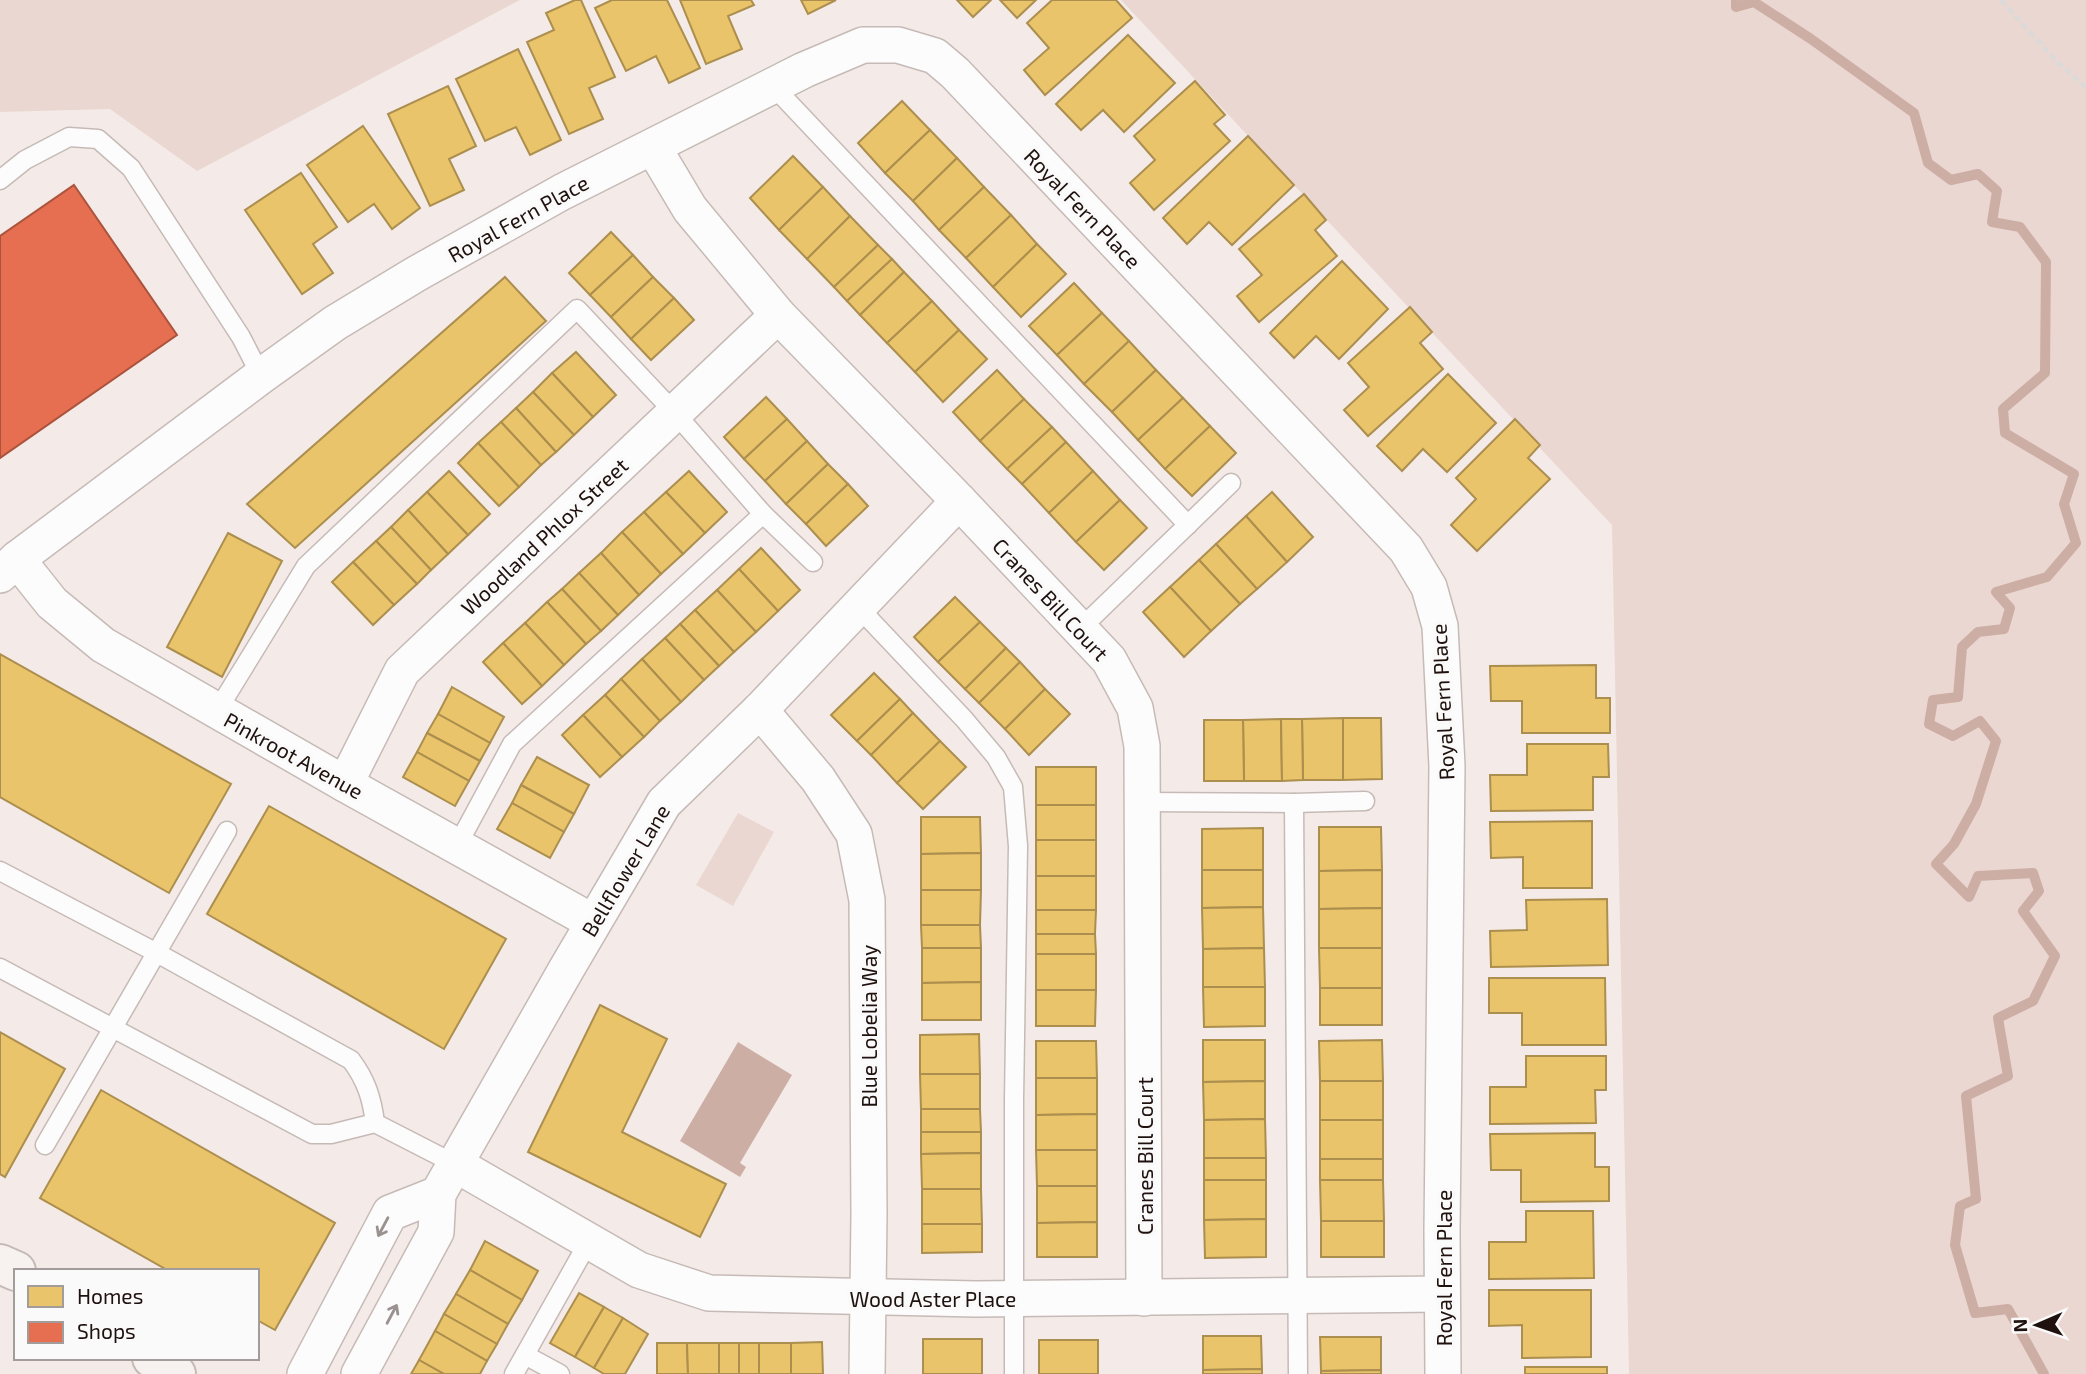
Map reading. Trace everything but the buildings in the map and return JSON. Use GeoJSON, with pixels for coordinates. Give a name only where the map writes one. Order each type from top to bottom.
{"type":"FeatureCollection","features":[{"type":"Feature","properties":{"kind":"street","name":"Royal Fern Place"},"geometry":{"type":"LineString","coordinates":[[8,567],[335,323],[562,191],[653,148],[804,70],[863,45],[898,45],[935,56],[955,73],[1406,549],[1429,587],[1440,626],[1447,766],[1443,1374]]}},
{"type":"Feature","properties":{"kind":"street","name":"Cranes Bill Court"},"geometry":{"type":"LineString","coordinates":[[653,148],[690,209],[778,315],[1109,660],[1135,708],[1142,746],[1144,1298]]}},
{"type":"Feature","properties":{"kind":"street","name":"Woodland Phlox Street"},"geometry":{"type":"LineString","coordinates":[[345,784],[402,671],[778,315]]}},
{"type":"Feature","properties":{"kind":"street","name":"Bellflower Lane"},"geometry":{"type":"LineString","coordinates":[[359,1374],[436,1232],[447,1179],[664,803],[760,710],[959,501]]}},
{"type":"Feature","properties":{"kind":"street","name":"Pinkroot Avenue"},"geometry":{"type":"LineString","coordinates":[[8,567],[103,645],[593,922]]}},
{"type":"Feature","properties":{"kind":"street","name":"Blue Lobelia Way"},"geometry":{"type":"LineString","coordinates":[[760,710],[818,779],[854,834],[867,900],[867,1374]]}},
{"type":"Feature","properties":{"kind":"street","name":"Wood Aster Place"},"geometry":{"type":"LineString","coordinates":[[447,1179],[589,1241],[639,1270],[709,1293],[1015,1299],[1443,1294]]}},
{"type":"Feature","properties":{"kind":"street"},"geometry":{"type":"LineString","coordinates":[[305,1374],[390,1213],[447,1179]]}},
{"type":"Feature","properties":{"kind":"street"},"geometry":{"type":"LineString","coordinates":[[155,1360],[176,1374]]}},
{"type":"Feature","properties":{"kind":"lane"},"geometry":{"type":"LineString","coordinates":[[773,86],[1188,524]]}},
{"type":"Feature","properties":{"kind":"lane"},"geometry":{"type":"LineString","coordinates":[[0,180],[25,160],[69,137],[98,139],[131,168],[234,327],[261,376]]}},
{"type":"Feature","properties":{"kind":"lane"},"geometry":{"type":"LineString","coordinates":[[217,711],[306,566],[578,309],[675,413],[763,514],[813,562]]}},
{"type":"Feature","properties":{"kind":"lane"},"geometry":{"type":"LineString","coordinates":[[1080,629],[1231,483]]}},
{"type":"Feature","properties":{"kind":"lane"},"geometry":{"type":"LineString","coordinates":[[457,846],[512,744],[763,514]]}},
{"type":"Feature","properties":{"kind":"lane"},"geometry":{"type":"LineString","coordinates":[[858,607],[964,719],[996,757],[1013,788],[1018,846],[1014,1374]]}},
{"type":"Feature","properties":{"kind":"lane"},"geometry":{"type":"LineString","coordinates":[[1142,802],[1365,801]]}},
{"type":"Feature","properties":{"kind":"lane"},"geometry":{"type":"LineString","coordinates":[[1294,803],[1298,1374]]}},
{"type":"Feature","properties":{"kind":"lane"},"geometry":{"type":"LineString","coordinates":[[45,1145],[228,831]]}},
{"type":"Feature","properties":{"kind":"lane"},"geometry":{"type":"LineString","coordinates":[[0,871],[157,953],[351,1060],[363,1076],[372,1100],[375,1123],[447,1179]]}},
{"type":"Feature","properties":{"kind":"lane"},"geometry":{"type":"LineString","coordinates":[[0,968],[312,1134],[331,1134],[375,1123]]}},
{"type":"Feature","properties":{"kind":"lane"},"geometry":{"type":"LineString","coordinates":[[514,1374],[589,1241]]}},
{"type":"Feature","properties":{"kind":"lane"},"geometry":{"type":"LineString","coordinates":[[525,1354],[560,1374]]}},
{"type":"Feature","properties":{"kind":"path"},"geometry":{"type":"LineString","coordinates":[[2001,0],[2056,61],[2086,87]]}},
{"type":"Feature","properties":{"kind":"shaded area"},"geometry":{"type":"Polygon","coordinates":[[[0,0],[520,0],[197,171],[110,109],[0,112],[0,0]]]}},
{"type":"Feature","properties":{"kind":"shaded area"},"geometry":{"type":"Polygon","coordinates":[[[1121,0],[2086,0],[2086,1374],[1629,1374],[1612,525],[1121,0]]]}},
{"type":"Feature","properties":{"kind":"shaded area"},"geometry":{"type":"Polygon","coordinates":[[[738,813],[774,832],[733,906],[696,885],[738,813]]]}},
{"type":"Feature","properties":{"kind":"shaded area"},"geometry":{"type":"Polygon","coordinates":[[[738,1042],[792,1075],[740,1163],[746,1167],[740,1177],[680,1141],[738,1042]]]}},
{"type":"Feature","properties":{"kind":"waterway"},"geometry":{"type":"LineString","coordinates":[[1736,0],[1736,7],[1754,2],[1914,113],[1928,163],[1951,180],[1978,174],[1997,191],[1992,222],[2020,227],[2046,262],[2045,373],[2003,409],[2005,433],[2074,474],[2064,504],[2076,543],[2047,577],[1996,592],[2010,608],[2004,629],[1978,632],[1962,647],[1958,697],[1933,700],[1929,724],[1953,736],[1980,721],[1996,741],[1976,804],[1954,844],[1936,864],[1969,897],[1978,876],[2033,873],[2039,891],[2023,911],[2055,956],[2033,1001],[1998,1018],[2008,1076],[1966,1096],[1976,1199],[1960,1206],[1955,1245],[1975,1313],[2008,1309],[2044,1374]]}}]}
